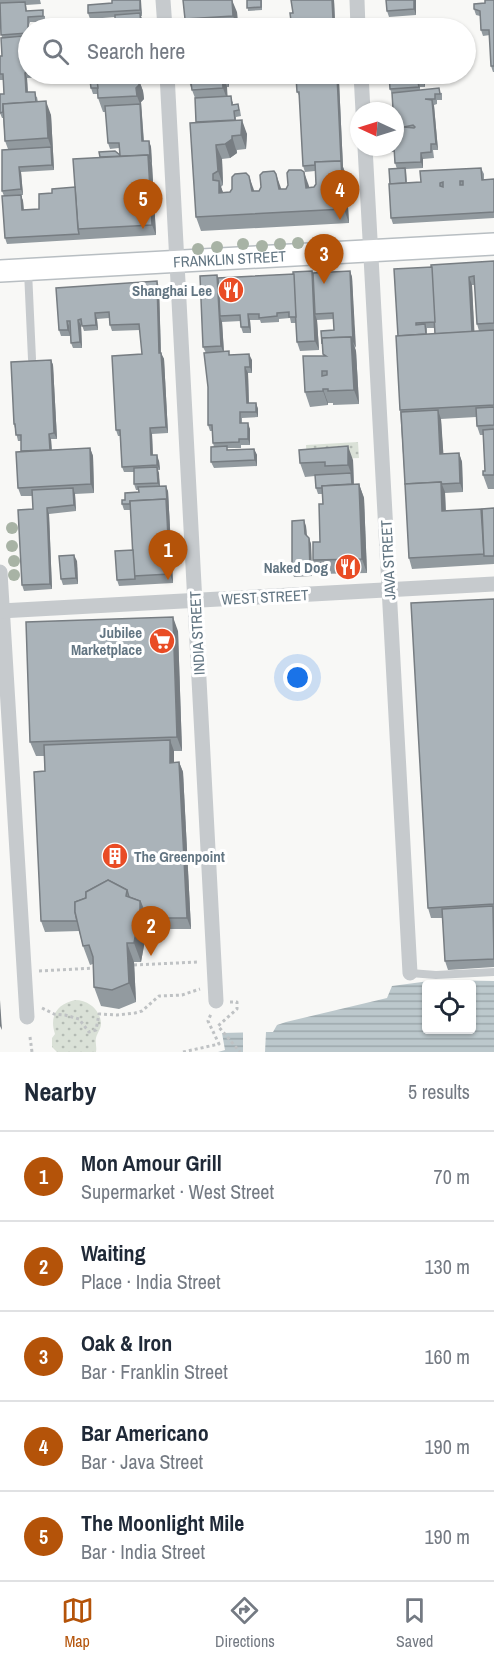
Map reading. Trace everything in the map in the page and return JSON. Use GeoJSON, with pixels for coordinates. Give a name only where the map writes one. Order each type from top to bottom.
{"type":"FeatureCollection","features":[{"type":"Feature","properties":{"kind":"street"},"geometry":{"type":"LineString","coordinates":[[163,0],[164,18]]}},
{"type":"Feature","properties":{"kind":"street"},"geometry":{"type":"LineString","coordinates":[[357,0],[358,18]]}},
{"type":"Feature","properties":{"kind":"street","name":"INDIA STREET"},"geometry":{"type":"LineString","coordinates":[[168,84],[216,1001]]}},
{"type":"Feature","properties":{"kind":"street"},"geometry":{"type":"LineString","coordinates":[[362,84],[363,102]]}},
{"type":"Feature","properties":{"kind":"street","name":"JAVA STREET"},"geometry":{"type":"LineString","coordinates":[[366,156],[411,973]]}},
{"type":"Feature","properties":{"kind":"street","name":"FRANKLIN STREET"},"geometry":{"type":"LineString","coordinates":[[0,271],[494,244]]}},
{"type":"Feature","properties":{"kind":"street"},"geometry":{"type":"LineString","coordinates":[[0,572],[27,1017]]}},
{"type":"Feature","properties":{"kind":"street","name":"WEST STREET"},"geometry":{"type":"LineString","coordinates":[[1,611],[494,584]]}},
{"type":"Feature","properties":{"kind":"lane"},"geometry":{"type":"LineString","coordinates":[[28,270],[32,359]]}},
{"type":"Feature","properties":{"kind":"lane"},"geometry":{"type":"LineString","coordinates":[[411,973],[436,975],[494,972]]}},
{"type":"Feature","properties":{"kind":"path"},"geometry":{"type":"LineString","coordinates":[[134,965],[196,962]]}},
{"type":"Feature","properties":{"kind":"path"},"geometry":{"type":"LineString","coordinates":[[38,971],[97,967]]}},
{"type":"Feature","properties":{"kind":"path"},"geometry":{"type":"LineString","coordinates":[[42,1008],[54,1014],[79,1019],[89,1032],[96,1030],[99,1014],[135,1013],[142,1011],[159,996],[182,995],[215,984]]}},
{"type":"Feature","properties":{"kind":"path"},"geometry":{"type":"LineString","coordinates":[[183,1052],[219,1044],[208,1022],[216,1001],[237,1002],[237,1009],[218,1026],[240,1052]]}},
{"type":"Feature","properties":{"kind":"path"},"geometry":{"type":"LineString","coordinates":[[30,1037],[32,1052]]}},
{"type":"Feature","properties":{"kind":"shaded area"},"geometry":{"type":"Polygon","coordinates":[[[358,442],[359,458],[307,460],[306,445],[358,442]]]}},
{"type":"Feature","properties":{"kind":"shaded area"},"geometry":{"type":"Polygon","coordinates":[[[476,981],[494,981],[494,1052],[218,1052],[225,1050],[222,1033],[273,1032],[277,1025],[286,1022],[387,998],[392,986],[422,982],[422,1034],[476,1034],[476,981]]]}},
{"type":"Feature","properties":{"kind":"shaded area"},"geometry":{"type":"Polygon","coordinates":[[[75,1000],[89,1004],[99,1014],[101,1024],[96,1038],[96,1052],[57,1052],[52,1047],[52,1038],[55,1034],[54,1016],[63,1004],[75,1000]]]}},
{"type":"Feature","properties":{"kind":"pier"},"geometry":{"type":"Polygon","coordinates":[[[243,1032],[266,1032],[265,1052],[243,1052],[243,1032]]]}},
{"type":"Feature","properties":{"kind":"building"},"geometry":{"type":"Polygon","coordinates":[[[112,0],[140,0],[140,10],[88,13],[88,5],[112,3],[112,0]]]}},
{"type":"Feature","properties":{"kind":"building"},"geometry":{"type":"Polygon","coordinates":[[[183,0],[232,0],[233,16],[185,18],[183,0]]]}},
{"type":"Feature","properties":{"kind":"building"},"geometry":{"type":"Polygon","coordinates":[[[247,0],[261,0],[261,7],[247,8],[247,0]]]}},
{"type":"Feature","properties":{"kind":"building"},"geometry":{"type":"Polygon","coordinates":[[[291,0],[332,0],[333,18],[291,18],[290,13],[293,13],[291,0]]]}},
{"type":"Feature","properties":{"kind":"building"},"geometry":{"type":"Polygon","coordinates":[[[386,0],[414,0],[414,9],[387,11],[386,0]]]}},
{"type":"Feature","properties":{"kind":"building"},"geometry":{"type":"Polygon","coordinates":[[[485,0],[494,0],[494,66],[491,66],[489,30],[481,30],[480,11],[474,9],[474,4],[485,3],[485,0]]]}},
{"type":"Feature","properties":{"kind":"building"},"geometry":{"type":"Polygon","coordinates":[[[25,2],[26,11],[43,10],[43,16],[18,18],[18,34],[1,35],[0,3],[25,2]]]}},
{"type":"Feature","properties":{"kind":"building"},"geometry":{"type":"Polygon","coordinates":[[[140,13],[140,18],[115,18],[115,15],[140,13]]]}},
{"type":"Feature","properties":{"kind":"building"},"geometry":{"type":"Polygon","coordinates":[[[18,36],[18,84],[26,84],[26,92],[35,92],[36,102],[3,104],[3,112],[0,113],[0,94],[4,94],[3,74],[0,74],[1,38],[18,36]]]}},
{"type":"Feature","properties":{"kind":"building"},"geometry":{"type":"Polygon","coordinates":[[[90,84],[98,84],[98,88],[91,88],[90,84]]]}},
{"type":"Feature","properties":{"kind":"building"},"geometry":{"type":"Polygon","coordinates":[[[97,84],[139,84],[136,88],[137,96],[98,98],[97,84]]]}},
{"type":"Feature","properties":{"kind":"building"},"geometry":{"type":"Polygon","coordinates":[[[191,84],[223,84],[223,88],[192,90],[191,84]]]}},
{"type":"Feature","properties":{"kind":"building"},"geometry":{"type":"Polygon","coordinates":[[[296,84],[337,84],[341,161],[315,162],[315,165],[303,166],[299,92],[297,92],[296,84]]]}},
{"type":"Feature","properties":{"kind":"building"},"geometry":{"type":"Polygon","coordinates":[[[390,84],[418,84],[419,87],[390,89],[390,84]]]}},
{"type":"Feature","properties":{"kind":"building"},"geometry":{"type":"Polygon","coordinates":[[[439,88],[440,94],[435,94],[435,99],[425,99],[432,100],[436,144],[431,144],[431,152],[421,153],[421,162],[395,163],[395,156],[404,156],[404,127],[404,102],[393,102],[392,93],[439,88]]]}},
{"type":"Feature","properties":{"kind":"building"},"geometry":{"type":"Polygon","coordinates":[[[231,96],[232,105],[238,104],[239,110],[234,111],[235,120],[196,122],[195,98],[231,96]]]}},
{"type":"Feature","properties":{"kind":"building"},"geometry":{"type":"Polygon","coordinates":[[[46,101],[48,138],[5,141],[3,104],[46,101]]]}},
{"type":"Feature","properties":{"kind":"building"},"geometry":{"type":"Polygon","coordinates":[[[140,104],[142,141],[149,141],[150,159],[148,155],[100,157],[99,152],[115,151],[120,155],[119,143],[108,143],[105,106],[140,104]]]}},
{"type":"Feature","properties":{"kind":"building"},"geometry":{"type":"Polygon","coordinates":[[[242,120],[241,135],[232,136],[232,139],[225,144],[216,145],[218,171],[213,174],[213,180],[219,181],[219,193],[230,192],[232,177],[235,174],[246,173],[249,176],[252,191],[259,191],[260,175],[263,172],[274,171],[279,189],[286,189],[289,170],[304,172],[306,188],[314,187],[316,184],[315,162],[341,161],[344,209],[196,217],[190,123],[242,120]]]}},
{"type":"Feature","properties":{"kind":"building"},"geometry":{"type":"Polygon","coordinates":[[[51,147],[52,165],[19,167],[21,189],[2,191],[2,150],[51,147]]]}},
{"type":"Feature","properties":{"kind":"building"},"geometry":{"type":"Polygon","coordinates":[[[148,155],[152,225],[78,229],[73,159],[148,155]]]}},
{"type":"Feature","properties":{"kind":"building"},"geometry":{"type":"Polygon","coordinates":[[[405,168],[406,183],[390,184],[389,169],[405,168]]]}},
{"type":"Feature","properties":{"kind":"building"},"geometry":{"type":"Polygon","coordinates":[[[481,168],[482,180],[494,179],[494,212],[391,218],[389,184],[421,182],[420,171],[481,168]]]}},
{"type":"Feature","properties":{"kind":"building"},"geometry":{"type":"Polygon","coordinates":[[[75,187],[79,234],[5,238],[2,196],[21,195],[22,210],[39,209],[39,194],[52,193],[52,189],[75,187]]]}},
{"type":"Feature","properties":{"kind":"building"},"geometry":{"type":"Polygon","coordinates":[[[494,261],[494,323],[477,324],[474,276],[469,277],[472,332],[435,334],[431,265],[494,261]]]}},
{"type":"Feature","properties":{"kind":"building"},"geometry":{"type":"Polygon","coordinates":[[[432,267],[435,322],[416,323],[416,325],[425,324],[426,334],[398,336],[394,269],[432,267]]]}},
{"type":"Feature","properties":{"kind":"building"},"geometry":{"type":"Polygon","coordinates":[[[312,271],[315,341],[297,342],[293,272],[312,271]]]}},
{"type":"Feature","properties":{"kind":"building"},"geometry":{"type":"Polygon","coordinates":[[[350,271],[353,342],[351,337],[322,338],[322,344],[321,331],[334,330],[333,313],[315,314],[313,273],[350,271]]]}},
{"type":"Feature","properties":{"kind":"building"},"geometry":{"type":"Polygon","coordinates":[[[294,274],[296,317],[289,317],[289,312],[259,318],[259,314],[248,314],[249,327],[241,327],[240,315],[220,316],[218,278],[294,274]]]}},
{"type":"Feature","properties":{"kind":"building"},"geometry":{"type":"Polygon","coordinates":[[[217,275],[221,346],[203,347],[200,276],[217,275]]]}},
{"type":"Feature","properties":{"kind":"building"},"geometry":{"type":"Polygon","coordinates":[[[157,281],[159,353],[161,353],[166,427],[150,428],[151,455],[157,455],[157,465],[122,467],[120,430],[116,430],[112,356],[142,354],[139,324],[110,325],[109,312],[95,313],[96,325],[82,326],[81,319],[78,320],[80,342],[71,343],[70,321],[67,321],[68,330],[59,330],[56,288],[157,281]]]}},
{"type":"Feature","properties":{"kind":"building"},"geometry":{"type":"Polygon","coordinates":[[[494,330],[494,405],[400,410],[396,336],[494,330]]]}},
{"type":"Feature","properties":{"kind":"building"},"geometry":{"type":"Polygon","coordinates":[[[351,337],[354,390],[328,391],[328,389],[323,389],[323,391],[305,392],[303,356],[326,356],[323,354],[322,338],[351,337]]]}},
{"type":"Feature","properties":{"kind":"building"},"geometry":{"type":"Polygon","coordinates":[[[229,351],[229,355],[249,354],[250,367],[245,367],[247,403],[256,403],[256,412],[240,412],[240,423],[248,423],[248,439],[239,439],[239,442],[213,443],[212,425],[208,425],[208,387],[204,353],[229,351]]]}},
{"type":"Feature","properties":{"kind":"building"},"geometry":{"type":"Polygon","coordinates":[[[51,360],[54,433],[49,434],[50,450],[21,451],[21,435],[16,435],[14,424],[11,362],[51,360]]]}},
{"type":"Feature","properties":{"kind":"building"},"geometry":{"type":"Polygon","coordinates":[[[494,407],[494,425],[477,426],[476,408],[494,407]]]}},
{"type":"Feature","properties":{"kind":"building"},"geometry":{"type":"Polygon","coordinates":[[[438,410],[440,454],[459,453],[460,483],[405,484],[401,412],[438,410]]]}},
{"type":"Feature","properties":{"kind":"building"},"geometry":{"type":"Polygon","coordinates":[[[494,429],[494,475],[483,475],[485,471],[483,430],[494,429]]]}},
{"type":"Feature","properties":{"kind":"building"},"geometry":{"type":"Polygon","coordinates":[[[227,446],[227,450],[254,449],[255,460],[211,462],[211,447],[227,446]]]}},
{"type":"Feature","properties":{"kind":"building"},"geometry":{"type":"Polygon","coordinates":[[[348,446],[348,465],[325,466],[325,462],[300,463],[299,450],[348,446]]]}},
{"type":"Feature","properties":{"kind":"building"},"geometry":{"type":"Polygon","coordinates":[[[90,448],[91,484],[18,488],[16,452],[90,448]]]}},
{"type":"Feature","properties":{"kind":"building"},"geometry":{"type":"Polygon","coordinates":[[[157,467],[158,483],[134,484],[134,468],[157,467]]]}},
{"type":"Feature","properties":{"kind":"building"},"geometry":{"type":"Polygon","coordinates":[[[351,473],[352,484],[316,488],[315,475],[351,473]]]}},
{"type":"Feature","properties":{"kind":"building"},"geometry":{"type":"Polygon","coordinates":[[[441,482],[442,511],[481,509],[484,554],[409,558],[405,484],[441,482]]]}},
{"type":"Feature","properties":{"kind":"building"},"geometry":{"type":"Polygon","coordinates":[[[359,484],[362,559],[313,560],[313,542],[320,542],[319,504],[323,504],[322,486],[359,484]]]}},
{"type":"Feature","properties":{"kind":"building"},"geometry":{"type":"Polygon","coordinates":[[[166,486],[167,502],[166,499],[130,501],[130,504],[122,504],[122,500],[125,500],[125,493],[139,492],[138,487],[166,486]]]}},
{"type":"Feature","properties":{"kind":"building"},"geometry":{"type":"Polygon","coordinates":[[[73,488],[74,505],[47,508],[50,584],[22,585],[18,510],[33,509],[32,490],[73,488]]]}},
{"type":"Feature","properties":{"kind":"building"},"geometry":{"type":"Polygon","coordinates":[[[166,499],[170,574],[134,576],[130,501],[166,499]]]}},
{"type":"Feature","properties":{"kind":"building"},"geometry":{"type":"Polygon","coordinates":[[[494,508],[494,556],[484,556],[482,509],[494,508]]]}},
{"type":"Feature","properties":{"kind":"building"},"geometry":{"type":"Polygon","coordinates":[[[304,520],[305,534],[309,538],[310,570],[292,571],[292,521],[304,520]]]}},
{"type":"Feature","properties":{"kind":"building"},"geometry":{"type":"Polygon","coordinates":[[[133,550],[135,579],[117,580],[115,551],[133,550]]]}},
{"type":"Feature","properties":{"kind":"building"},"geometry":{"type":"Polygon","coordinates":[[[74,555],[76,578],[61,579],[59,556],[74,555]]]}},
{"type":"Feature","properties":{"kind":"building"},"geometry":{"type":"Polygon","coordinates":[[[494,599],[494,904],[428,908],[411,603],[494,599]]]}},
{"type":"Feature","properties":{"kind":"building"},"geometry":{"type":"Polygon","coordinates":[[[173,617],[177,737],[30,742],[26,622],[173,617]]]}},
{"type":"Feature","properties":{"kind":"building","name":"The Greenpoint"},"geometry":{"type":"Polygon","coordinates":[[[170,740],[170,763],[179,762],[187,918],[143,918],[140,901],[129,897],[127,890],[108,880],[86,892],[86,898],[75,902],[77,921],[41,921],[34,772],[45,771],[44,745],[170,740]]]}},
{"type":"Feature","properties":{"kind":"building"},"geometry":{"type":"Polygon","coordinates":[[[108,880],[127,890],[126,896],[140,901],[134,943],[127,943],[129,983],[112,990],[94,987],[93,957],[89,945],[83,946],[75,912],[75,902],[86,898],[86,892],[108,880]]]}},
{"type":"Feature","properties":{"kind":"building"},"geometry":{"type":"Polygon","coordinates":[[[493,906],[494,959],[445,961],[442,909],[493,906]]]}},
{"type":"Feature","properties":{"kind":"place","name":"Bar Americano"},"geometry":{"type":"Point","coordinates":[340,220]}},
{"type":"Feature","properties":{"kind":"place","name":"The Moonlight Mile"},"geometry":{"type":"Point","coordinates":[143,229]}},
{"type":"Feature","properties":{"kind":"place","name":"Oak & Iron"},"geometry":{"type":"Point","coordinates":[324,284]}},
{"type":"Feature","properties":{"kind":"place","name":"Shanghai Lee"},"geometry":{"type":"Point","coordinates":[231,290]}},
{"type":"Feature","properties":{"kind":"place","name":"Naked Dog"},"geometry":{"type":"Point","coordinates":[348,567]}},
{"type":"Feature","properties":{"kind":"place","name":"Mon Amour Grill"},"geometry":{"type":"Point","coordinates":[168,580]}},
{"type":"Feature","properties":{"kind":"place","name":"Jubilee Marketplace"},"geometry":{"type":"Point","coordinates":[162,641]}},
{"type":"Feature","properties":{"kind":"place","name":"The Greenpoint"},"geometry":{"type":"Point","coordinates":[115,856]}},
{"type":"Feature","properties":{"kind":"place","name":"Waiting"},"geometry":{"type":"Point","coordinates":[151,956]}}]}
